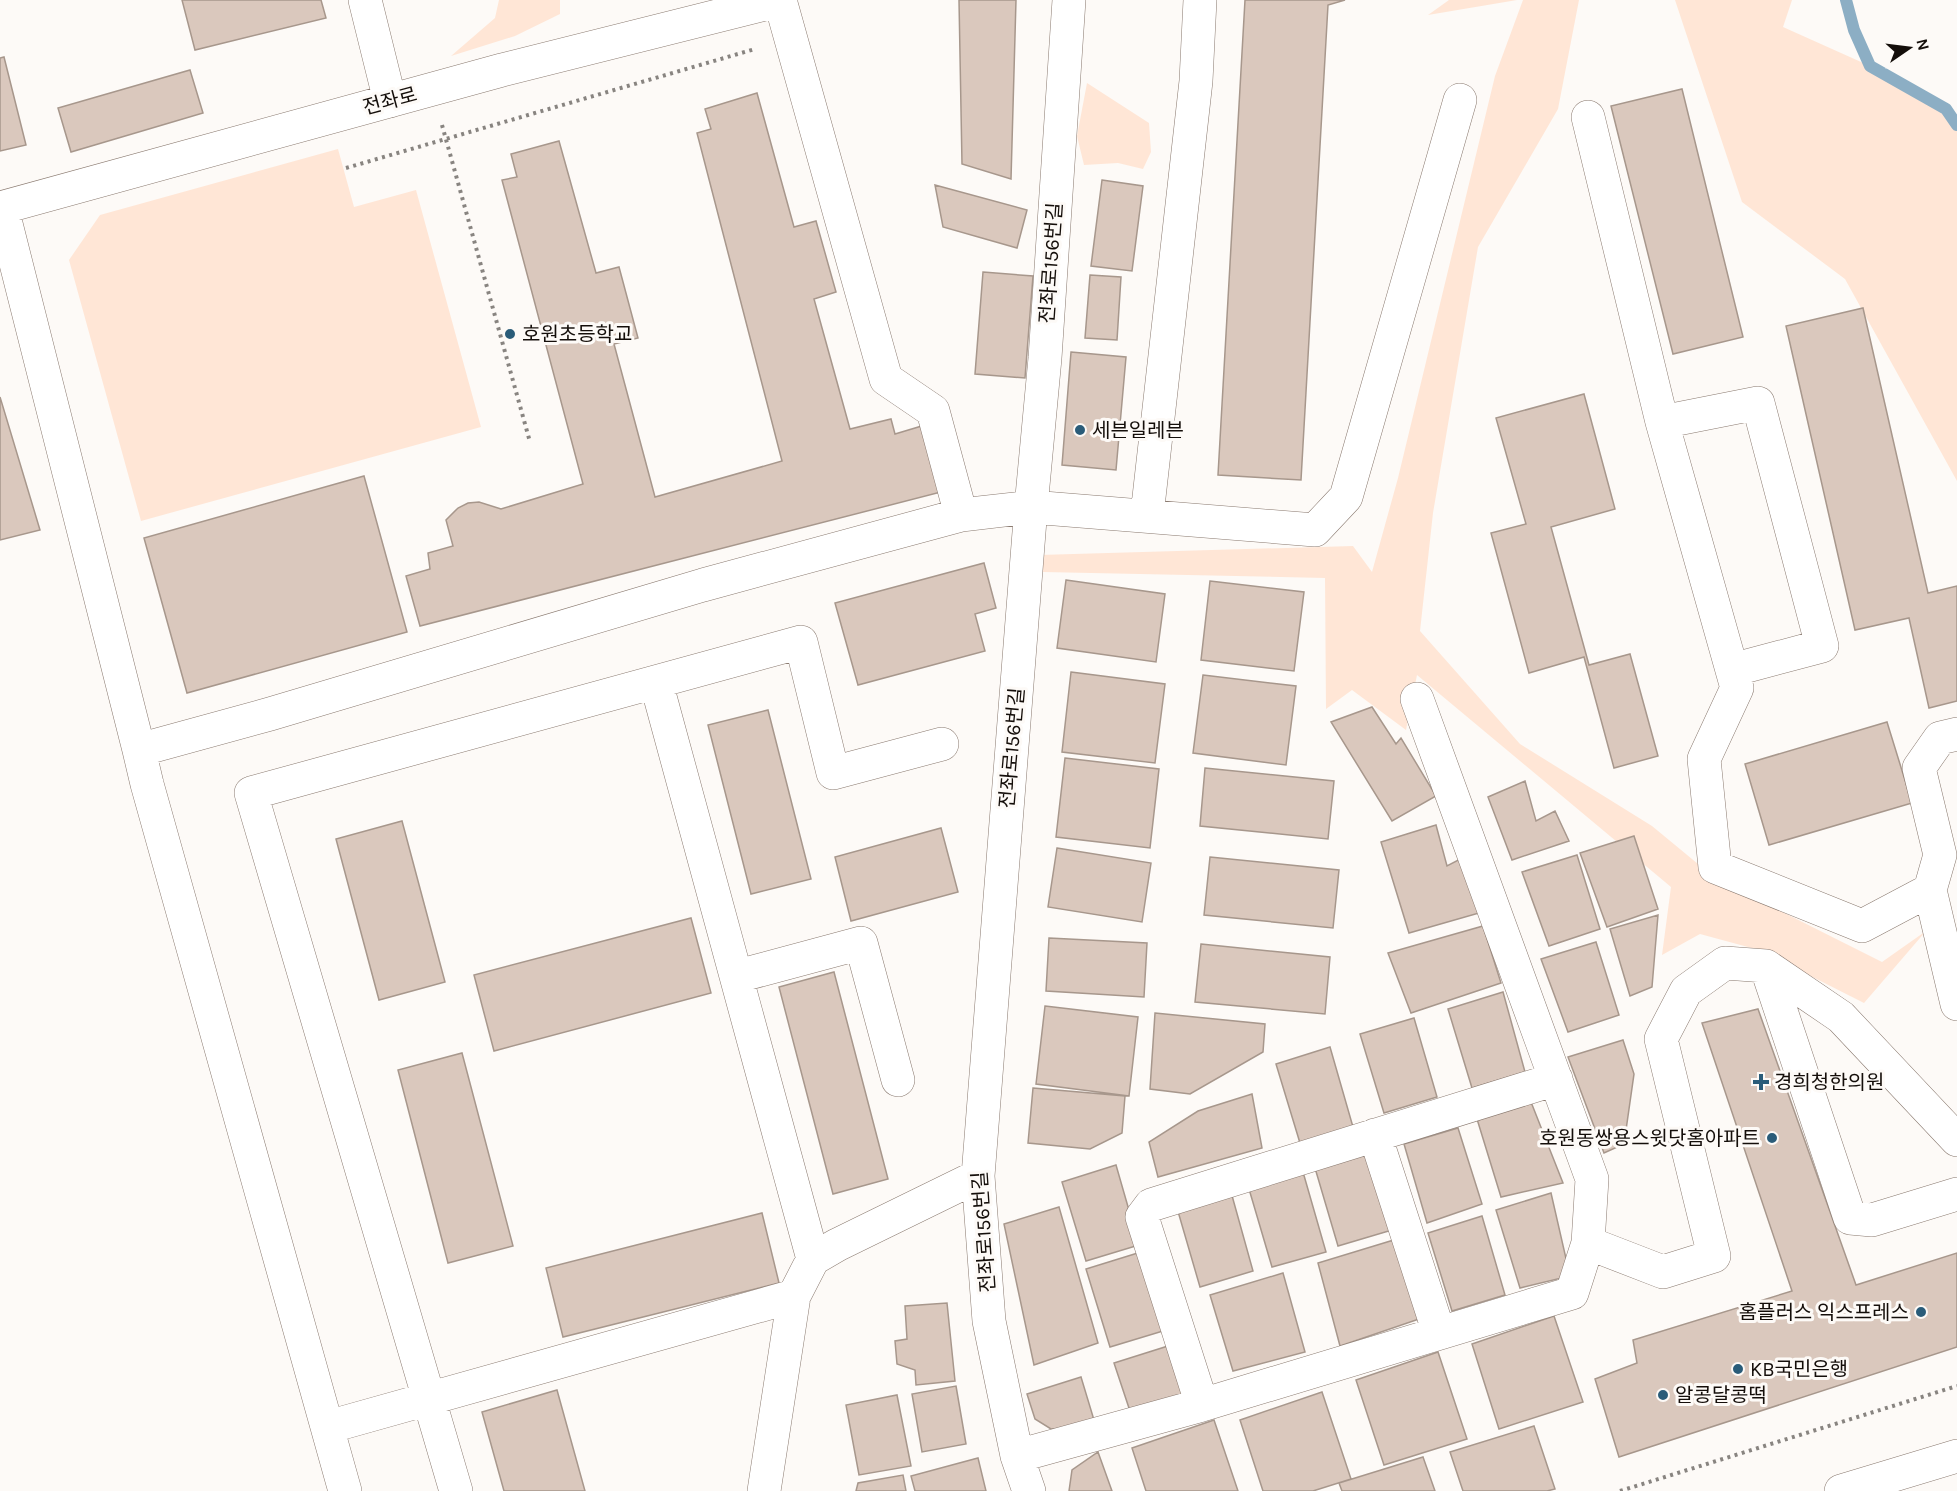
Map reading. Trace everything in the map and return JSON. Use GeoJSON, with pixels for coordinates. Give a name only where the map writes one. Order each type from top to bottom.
{"type":"FeatureCollection","features":[{"type":"Feature","properties":{"kind":"street"},"geometry":{"type":"LineString","coordinates":[[365,0],[390,101]]}},
{"type":"Feature","properties":{"kind":"street"},"geometry":{"type":"LineString","coordinates":[[780,0],[886,379],[933,411],[961,515]]}},
{"type":"Feature","properties":{"kind":"street","name":"전좌로"},"geometry":{"type":"LineString","coordinates":[[1,208],[390,101],[780,0]]}},
{"type":"Feature","properties":{"kind":"street","name":"전좌로156번길"},"geometry":{"type":"LineString","coordinates":[[1029,1491],[1017,1456],[1002,1393],[989,1321],[978,1176],[1045,357],[1068,0]]}},
{"type":"Feature","properties":{"kind":"street"},"geometry":{"type":"LineString","coordinates":[[1147,515],[1196,81],[1200,0]]}},
{"type":"Feature","properties":{"kind":"street"},"geometry":{"type":"LineString","coordinates":[[140,750],[270,714],[703,585],[961,515],[1031,507],[1315,530],[1346,497],[1460,100]]}},
{"type":"Feature","properties":{"kind":"street"},"geometry":{"type":"LineString","coordinates":[[1588,117],[1662,422],[1737,688],[1704,759],[1715,867],[1862,926],[1930,891]]}},
{"type":"Feature","properties":{"kind":"street"},"geometry":{"type":"LineString","coordinates":[[1,208],[147,784],[345,1491]]}},
{"type":"Feature","properties":{"kind":"street"},"geometry":{"type":"LineString","coordinates":[[1662,422],[1758,403],[1822,646],[1732,670]]}},
{"type":"Feature","properties":{"kind":"street"},"geometry":{"type":"LineString","coordinates":[[456,1491],[251,793],[801,642],[833,773],[942,744]]}},
{"type":"Feature","properties":{"kind":"street"},"geometry":{"type":"LineString","coordinates":[[656,682],[738,976],[813,1259]]}},
{"type":"Feature","properties":{"kind":"street"},"geometry":{"type":"LineString","coordinates":[[1017,1456],[1202,1405],[1572,1293],[1588,1243],[1592,1179],[1417,699]]}},
{"type":"Feature","properties":{"kind":"street"},"geometry":{"type":"LineString","coordinates":[[1957,734],[1940,738],[1919,768],[1940,855],[1930,891],[1957,1004]]}},
{"type":"Feature","properties":{"kind":"street"},"geometry":{"type":"LineString","coordinates":[[738,976],[861,943],[898,1080]]}},
{"type":"Feature","properties":{"kind":"street"},"geometry":{"type":"LineString","coordinates":[[1588,1243],[1663,1272],[1714,1256],[1661,1039],[1686,991],[1725,963],[1766,966],[1841,1017],[1957,1140]]}},
{"type":"Feature","properties":{"kind":"street"},"geometry":{"type":"LineString","coordinates":[[1766,966],[1850,1218],[1872,1220],[1957,1194]]}},
{"type":"Feature","properties":{"kind":"street"},"geometry":{"type":"LineString","coordinates":[[1202,1405],[1142,1217],[1151,1205],[1556,1079]]}},
{"type":"Feature","properties":{"kind":"street"},"geometry":{"type":"LineString","coordinates":[[1376,1135],[1439,1333]]}},
{"type":"Feature","properties":{"kind":"street"},"geometry":{"type":"LineString","coordinates":[[764,1491],[794,1296],[813,1259],[978,1176]]}},
{"type":"Feature","properties":{"kind":"street"},"geometry":{"type":"LineString","coordinates":[[328,1427],[794,1296]]}},
{"type":"Feature","properties":{"kind":"street"},"geometry":{"type":"LineString","coordinates":[[1841,1491],[1957,1456]]}},
{"type":"Feature","properties":{"kind":"path"},"geometry":{"type":"LineString","coordinates":[[346,168],[790,39]]}},
{"type":"Feature","properties":{"kind":"path"},"geometry":{"type":"LineString","coordinates":[[432,90],[530,442]]}},
{"type":"Feature","properties":{"kind":"path"},"geometry":{"type":"LineString","coordinates":[[1620,1491],[1957,1386]]}},
{"type":"Feature","properties":{"kind":"shaded area"},"geometry":{"type":"Polygon","coordinates":[[[499,0],[560,0],[560,14],[515,36],[451,56],[495,18],[499,0]]]}},
{"type":"Feature","properties":{"kind":"shaded area"},"geometry":{"type":"Polygon","coordinates":[[[1449,0],[1517,0],[1428,15],[1449,0]]]}},
{"type":"Feature","properties":{"kind":"shaded area"},"geometry":{"type":"Polygon","coordinates":[[[1523,0],[1579,0],[1558,109],[1478,247],[1433,513],[1420,631],[1520,744],[1652,826],[1715,878],[1882,962],[1926,931],[1864,1003],[1759,950],[1700,934],[1662,955],[1671,887],[1417,675],[1406,730],[1352,690],[1326,709],[1325,578],[1043,572],[1039,555],[1353,546],[1372,572],[1398,478],[1495,76],[1523,0]]]}},
{"type":"Feature","properties":{"kind":"shaded area"},"geometry":{"type":"Polygon","coordinates":[[[1675,0],[1792,0],[1783,27],[1870,66],[1957,115],[1957,481],[1845,279],[1742,202],[1675,0]]]}},
{"type":"Feature","properties":{"kind":"shaded area"},"geometry":{"type":"Polygon","coordinates":[[[1087,83],[1149,123],[1151,152],[1143,169],[1118,163],[1084,165],[1077,136],[1087,83]]]}},
{"type":"Feature","properties":{"kind":"shaded area"},"geometry":{"type":"Polygon","coordinates":[[[338,149],[354,207],[416,190],[481,427],[141,521],[69,260],[100,215],[338,149]]]}},
{"type":"Feature","properties":{"kind":"building"},"geometry":{"type":"Polygon","coordinates":[[[182,0],[321,0],[326,18],[195,50],[182,0]]]}},
{"type":"Feature","properties":{"kind":"building"},"geometry":{"type":"Polygon","coordinates":[[[959,0],[1016,0],[1011,179],[962,164],[959,0]]]}},
{"type":"Feature","properties":{"kind":"building"},"geometry":{"type":"Polygon","coordinates":[[[1245,0],[1345,0],[1328,5],[1301,480],[1218,475],[1245,0]]]}},
{"type":"Feature","properties":{"kind":"building"},"geometry":{"type":"Polygon","coordinates":[[[4,57],[26,145],[0,151],[0,58],[4,57]]]}},
{"type":"Feature","properties":{"kind":"building"},"geometry":{"type":"Polygon","coordinates":[[[190,70],[203,113],[71,152],[58,108],[190,70]]]}},
{"type":"Feature","properties":{"kind":"building"},"geometry":{"type":"Polygon","coordinates":[[[1682,89],[1743,337],[1673,354],[1611,106],[1682,89]]]}},
{"type":"Feature","properties":{"kind":"building"},"geometry":{"type":"Polygon","coordinates":[[[757,93],[794,227],[816,221],[836,292],[814,299],[850,429],[891,419],[895,434],[925,425],[941,492],[420,626],[406,576],[430,569],[428,553],[453,546],[446,520],[458,508],[468,503],[479,502],[501,509],[583,484],[502,180],[517,177],[511,154],[559,141],[596,273],[619,267],[638,338],[614,344],[655,497],[782,461],[697,133],[711,129],[705,109],[757,93]]]}},
{"type":"Feature","properties":{"kind":"building"},"geometry":{"type":"Polygon","coordinates":[[[1102,180],[1143,186],[1132,271],[1091,266],[1102,180]]]}},
{"type":"Feature","properties":{"kind":"building"},"geometry":{"type":"Polygon","coordinates":[[[935,185],[1027,210],[1017,248],[943,227],[935,185]]]}},
{"type":"Feature","properties":{"kind":"building"},"geometry":{"type":"Polygon","coordinates":[[[983,272],[1033,276],[1025,378],[975,374],[983,272]]]}},
{"type":"Feature","properties":{"kind":"building"},"geometry":{"type":"Polygon","coordinates":[[[1090,275],[1121,277],[1117,340],[1085,338],[1090,275]]]}},
{"type":"Feature","properties":{"kind":"building"},"geometry":{"type":"Polygon","coordinates":[[[1863,308],[1928,593],[1957,586],[1957,701],[1929,708],[1909,618],[1855,630],[1786,326],[1863,308]]]}},
{"type":"Feature","properties":{"kind":"building"},"geometry":{"type":"Polygon","coordinates":[[[1071,352],[1126,357],[1116,470],[1062,465],[1071,352]]]}},
{"type":"Feature","properties":{"kind":"building"},"geometry":{"type":"Polygon","coordinates":[[[1584,394],[1615,509],[1551,527],[1589,665],[1630,654],[1658,756],[1614,768],[1584,657],[1529,673],[1491,533],[1526,524],[1496,418],[1584,394]]]}},
{"type":"Feature","properties":{"kind":"building"},"geometry":{"type":"Polygon","coordinates":[[[0,397],[40,530],[0,540],[0,397]]]}},
{"type":"Feature","properties":{"kind":"building"},"geometry":{"type":"Polygon","coordinates":[[[364,476],[407,632],[187,693],[144,538],[364,476]]]}},
{"type":"Feature","properties":{"kind":"building"},"geometry":{"type":"Polygon","coordinates":[[[984,563],[996,608],[975,614],[985,651],[858,685],[835,603],[984,563]]]}},
{"type":"Feature","properties":{"kind":"building"},"geometry":{"type":"Polygon","coordinates":[[[1066,580],[1165,594],[1156,662],[1057,648],[1066,580]]]}},
{"type":"Feature","properties":{"kind":"building"},"geometry":{"type":"Polygon","coordinates":[[[1210,581],[1304,592],[1294,671],[1201,660],[1210,581]]]}},
{"type":"Feature","properties":{"kind":"building"},"geometry":{"type":"Polygon","coordinates":[[[1071,672],[1165,684],[1155,763],[1062,752],[1071,672]]]}},
{"type":"Feature","properties":{"kind":"building"},"geometry":{"type":"Polygon","coordinates":[[[1203,675],[1296,686],[1286,765],[1193,753],[1203,675]]]}},
{"type":"Feature","properties":{"kind":"building"},"geometry":{"type":"Polygon","coordinates":[[[1372,707],[1396,744],[1401,738],[1436,796],[1392,821],[1331,722],[1372,707]]]}},
{"type":"Feature","properties":{"kind":"building"},"geometry":{"type":"Polygon","coordinates":[[[768,710],[811,879],[751,894],[708,725],[768,710]]]}},
{"type":"Feature","properties":{"kind":"building"},"geometry":{"type":"Polygon","coordinates":[[[1887,722],[1912,803],[1769,845],[1745,764],[1887,722]]]}},
{"type":"Feature","properties":{"kind":"building"},"geometry":{"type":"Polygon","coordinates":[[[1065,758],[1159,769],[1150,848],[1056,837],[1065,758]]]}},
{"type":"Feature","properties":{"kind":"building"},"geometry":{"type":"Polygon","coordinates":[[[1205,768],[1334,781],[1328,839],[1200,826],[1205,768]]]}},
{"type":"Feature","properties":{"kind":"building"},"geometry":{"type":"Polygon","coordinates":[[[1525,781],[1536,821],[1555,811],[1569,841],[1512,860],[1488,797],[1525,781]]]}},
{"type":"Feature","properties":{"kind":"building"},"geometry":{"type":"Polygon","coordinates":[[[402,821],[445,982],[379,1000],[336,839],[402,821]]]}},
{"type":"Feature","properties":{"kind":"building"},"geometry":{"type":"Polygon","coordinates":[[[1436,825],[1447,866],[1466,856],[1479,913],[1409,933],[1381,842],[1436,825]]]}},
{"type":"Feature","properties":{"kind":"building"},"geometry":{"type":"Polygon","coordinates":[[[941,828],[958,892],[851,921],[835,857],[941,828]]]}},
{"type":"Feature","properties":{"kind":"building"},"geometry":{"type":"Polygon","coordinates":[[[1634,836],[1658,909],[1607,927],[1580,853],[1634,836]]]}},
{"type":"Feature","properties":{"kind":"building"},"geometry":{"type":"Polygon","coordinates":[[[1057,848],[1151,863],[1142,922],[1048,907],[1057,848]]]}},
{"type":"Feature","properties":{"kind":"building"},"geometry":{"type":"Polygon","coordinates":[[[1577,855],[1600,929],[1549,946],[1522,872],[1577,855]]]}},
{"type":"Feature","properties":{"kind":"building"},"geometry":{"type":"Polygon","coordinates":[[[1210,857],[1339,870],[1333,928],[1204,915],[1210,857]]]}},
{"type":"Feature","properties":{"kind":"building"},"geometry":{"type":"Polygon","coordinates":[[[1658,915],[1652,987],[1630,996],[1610,929],[1658,915]]]}},
{"type":"Feature","properties":{"kind":"building"},"geometry":{"type":"Polygon","coordinates":[[[691,918],[711,993],[494,1051],[474,975],[691,918]]]}},
{"type":"Feature","properties":{"kind":"building"},"geometry":{"type":"Polygon","coordinates":[[[1483,926],[1501,983],[1411,1013],[1388,953],[1483,926]]]}},
{"type":"Feature","properties":{"kind":"building"},"geometry":{"type":"Polygon","coordinates":[[[1049,938],[1147,943],[1144,997],[1046,991],[1049,938]]]}},
{"type":"Feature","properties":{"kind":"building"},"geometry":{"type":"Polygon","coordinates":[[[1596,942],[1619,1015],[1568,1032],[1541,959],[1596,942]]]}},
{"type":"Feature","properties":{"kind":"building"},"geometry":{"type":"Polygon","coordinates":[[[1201,944],[1330,957],[1325,1014],[1195,1002],[1201,944]]]}},
{"type":"Feature","properties":{"kind":"building"},"geometry":{"type":"Polygon","coordinates":[[[834,972],[888,1179],[833,1194],[779,987],[834,972]]]}},
{"type":"Feature","properties":{"kind":"building"},"geometry":{"type":"Polygon","coordinates":[[[1503,992],[1525,1072],[1472,1088],[1448,1009],[1503,992]]]}},
{"type":"Feature","properties":{"kind":"building"},"geometry":{"type":"Polygon","coordinates":[[[1045,1006],[1138,1017],[1129,1096],[1036,1084],[1045,1006]]]}},
{"type":"Feature","properties":{"kind":"building","name":"호원동쌍용스윗닷홈아파트"},"geometry":{"type":"Polygon","coordinates":[[[1758,1009],[1856,1285],[1957,1253],[1957,1347],[1619,1457],[1595,1379],[1637,1363],[1633,1340],[1792,1291],[1702,1023],[1758,1009]]]}},
{"type":"Feature","properties":{"kind":"building"},"geometry":{"type":"Polygon","coordinates":[[[1155,1013],[1265,1024],[1263,1052],[1190,1094],[1150,1089],[1155,1013]]]}},
{"type":"Feature","properties":{"kind":"building"},"geometry":{"type":"Polygon","coordinates":[[[1414,1018],[1437,1097],[1384,1113],[1360,1034],[1414,1018]]]}},
{"type":"Feature","properties":{"kind":"building"},"geometry":{"type":"Polygon","coordinates":[[[1623,1040],[1634,1074],[1624,1144],[1604,1153],[1568,1057],[1623,1040]]]}},
{"type":"Feature","properties":{"kind":"building"},"geometry":{"type":"Polygon","coordinates":[[[1330,1047],[1353,1127],[1300,1143],[1276,1064],[1330,1047]]]}},
{"type":"Feature","properties":{"kind":"building"},"geometry":{"type":"Polygon","coordinates":[[[462,1053],[513,1246],[448,1263],[398,1070],[462,1053]]]}},
{"type":"Feature","properties":{"kind":"building"},"geometry":{"type":"Polygon","coordinates":[[[1033,1088],[1125,1096],[1122,1133],[1090,1149],[1028,1143],[1033,1088]]]}},
{"type":"Feature","properties":{"kind":"building"},"geometry":{"type":"Polygon","coordinates":[[[1252,1094],[1262,1148],[1158,1177],[1149,1142],[1198,1111],[1252,1094]]]}},
{"type":"Feature","properties":{"kind":"building"},"geometry":{"type":"Polygon","coordinates":[[[1531,1102],[1563,1183],[1501,1197],[1477,1119],[1531,1102]]]}},
{"type":"Feature","properties":{"kind":"building"},"geometry":{"type":"Polygon","coordinates":[[[1458,1128],[1482,1204],[1427,1223],[1404,1144],[1458,1128]]]}},
{"type":"Feature","properties":{"kind":"building"},"geometry":{"type":"Polygon","coordinates":[[[1369,1151],[1392,1230],[1338,1246],[1315,1168],[1369,1151]]]}},
{"type":"Feature","properties":{"kind":"building"},"geometry":{"type":"Polygon","coordinates":[[[1116,1165],[1139,1245],[1086,1261],[1062,1182],[1116,1165]]]}},
{"type":"Feature","properties":{"kind":"building"},"geometry":{"type":"Polygon","coordinates":[[[1303,1172],[1326,1252],[1272,1267],[1249,1189],[1303,1172]]]}},
{"type":"Feature","properties":{"kind":"building"},"geometry":{"type":"Polygon","coordinates":[[[1231,1192],[1253,1271],[1200,1287],[1177,1208],[1231,1192]]]}},
{"type":"Feature","properties":{"kind":"building"},"geometry":{"type":"Polygon","coordinates":[[[1551,1193],[1570,1276],[1520,1288],[1496,1210],[1551,1193]]]}},
{"type":"Feature","properties":{"kind":"building"},"geometry":{"type":"Polygon","coordinates":[[[1059,1207],[1098,1343],[1034,1365],[1004,1224],[1059,1207]]]}},
{"type":"Feature","properties":{"kind":"building"},"geometry":{"type":"Polygon","coordinates":[[[762,1213],[779,1283],[563,1337],[546,1268],[762,1213]]]}},
{"type":"Feature","properties":{"kind":"building"},"geometry":{"type":"Polygon","coordinates":[[[1482,1216],[1505,1295],[1452,1311],[1428,1233],[1482,1216]]]}},
{"type":"Feature","properties":{"kind":"building"},"geometry":{"type":"Polygon","coordinates":[[[1397,1239],[1419,1319],[1340,1346],[1318,1263],[1397,1239]]]}},
{"type":"Feature","properties":{"kind":"building"},"geometry":{"type":"Polygon","coordinates":[[[1141,1252],[1163,1331],[1110,1347],[1086,1269],[1141,1252]]]}},
{"type":"Feature","properties":{"kind":"building"},"geometry":{"type":"Polygon","coordinates":[[[1283,1273],[1305,1352],[1233,1371],[1210,1295],[1283,1273]]]}},
{"type":"Feature","properties":{"kind":"building"},"geometry":{"type":"Polygon","coordinates":[[[947,1303],[955,1381],[916,1385],[915,1370],[897,1364],[895,1341],[907,1339],[905,1306],[947,1303]]]}},
{"type":"Feature","properties":{"kind":"building"},"geometry":{"type":"Polygon","coordinates":[[[1554,1316],[1583,1402],[1499,1429],[1472,1344],[1554,1316]]]}},
{"type":"Feature","properties":{"kind":"building"},"geometry":{"type":"Polygon","coordinates":[[[1168,1346],[1187,1396],[1130,1411],[1114,1363],[1168,1346]]]}},
{"type":"Feature","properties":{"kind":"building"},"geometry":{"type":"Polygon","coordinates":[[[1438,1352],[1467,1439],[1384,1465],[1356,1380],[1438,1352]]]}},
{"type":"Feature","properties":{"kind":"building"},"geometry":{"type":"Polygon","coordinates":[[[1081,1377],[1094,1420],[1069,1429],[1051,1429],[1035,1419],[1027,1394],[1081,1377]]]}},
{"type":"Feature","properties":{"kind":"building"},"geometry":{"type":"Polygon","coordinates":[[[956,1386],[966,1444],[922,1452],[912,1394],[956,1386]]]}},
{"type":"Feature","properties":{"kind":"building"},"geometry":{"type":"Polygon","coordinates":[[[557,1390],[585,1491],[504,1491],[482,1412],[557,1390]]]}},
{"type":"Feature","properties":{"kind":"building"},"geometry":{"type":"Polygon","coordinates":[[[1322,1392],[1351,1479],[1313,1491],[1263,1491],[1240,1420],[1322,1392]]]}},
{"type":"Feature","properties":{"kind":"building"},"geometry":{"type":"Polygon","coordinates":[[[897,1395],[911,1466],[859,1475],[846,1405],[897,1395]]]}},
{"type":"Feature","properties":{"kind":"building"},"geometry":{"type":"Polygon","coordinates":[[[1214,1420],[1238,1491],[1146,1491],[1132,1448],[1214,1420]]]}},
{"type":"Feature","properties":{"kind":"building"},"geometry":{"type":"Polygon","coordinates":[[[1534,1426],[1555,1489],[1547,1491],[1463,1491],[1450,1452],[1534,1426]]]}},
{"type":"Feature","properties":{"kind":"building"},"geometry":{"type":"Polygon","coordinates":[[[1098,1452],[1112,1491],[1069,1491],[1072,1470],[1098,1452]]]}},
{"type":"Feature","properties":{"kind":"building"},"geometry":{"type":"Polygon","coordinates":[[[1423,1457],[1435,1491],[1342,1491],[1339,1483],[1423,1457]]]}},
{"type":"Feature","properties":{"kind":"building"},"geometry":{"type":"Polygon","coordinates":[[[978,1458],[986,1491],[915,1491],[911,1476],[978,1458]]]}},
{"type":"Feature","properties":{"kind":"building"},"geometry":{"type":"Polygon","coordinates":[[[903,1475],[906,1491],[856,1491],[858,1483],[903,1475]]]}},
{"type":"Feature","properties":{"kind":"waterway"},"geometry":{"type":"LineString","coordinates":[[1846,0],[1854,30],[1870,66],[1946,109],[1957,125]]}},
{"type":"Feature","properties":{"kind":"place","name":"호원초등학교"},"geometry":{"type":"Point","coordinates":[510,334]}},
{"type":"Feature","properties":{"kind":"place","name":"세븐일레븐"},"geometry":{"type":"Point","coordinates":[1080,430]}},
{"type":"Feature","properties":{"kind":"place","name":"경희청한의원"},"geometry":{"type":"Point","coordinates":[1761,1082]}},
{"type":"Feature","properties":{"kind":"place","name":"호원동쌍용스윗닷홈아파트"},"geometry":{"type":"Point","coordinates":[1772,1138]}},
{"type":"Feature","properties":{"kind":"place","name":"홈플러스 익스프레스"},"geometry":{"type":"Point","coordinates":[1921,1312]}},
{"type":"Feature","properties":{"kind":"place","name":"KB국민은행"},"geometry":{"type":"Point","coordinates":[1738,1369]}},
{"type":"Feature","properties":{"kind":"place","name":"알콩달콩떡"},"geometry":{"type":"Point","coordinates":[1663,1395]}}]}
